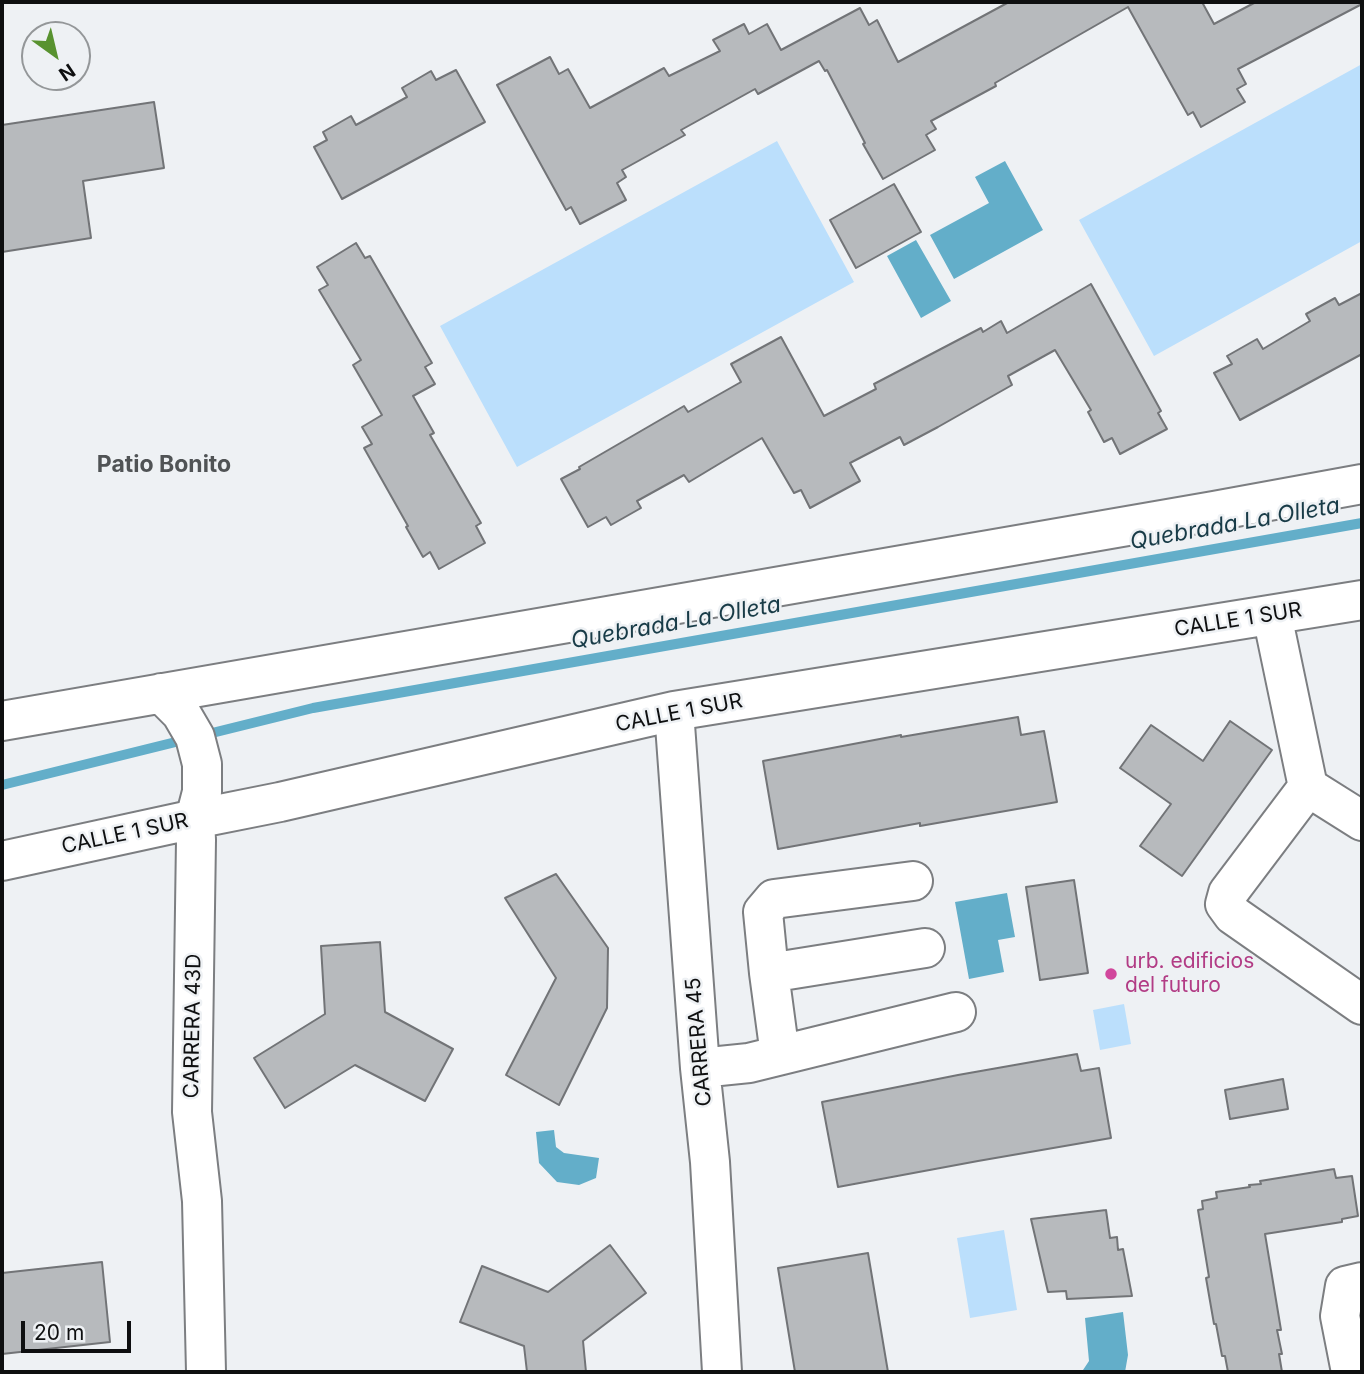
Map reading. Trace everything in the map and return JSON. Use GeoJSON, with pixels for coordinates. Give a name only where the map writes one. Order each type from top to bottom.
{"type":"FeatureCollection","features":[{"type":"Feature","properties":{"kind":"street"},"geometry":{"type":"LineString","coordinates":[[2,721],[1362,484]]}},
{"type":"Feature","properties":{"kind":"street","name":"CALLE 1 SUR"},"geometry":{"type":"LineString","coordinates":[[2,861],[280,802],[674,711],[1362,600]]}},
{"type":"Feature","properties":{"kind":"street"},"geometry":{"type":"LineString","coordinates":[[1272,615],[1308,787],[1362,821]]}},
{"type":"Feature","properties":{"kind":"street","name":"CARRERA 43D"},"geometry":{"type":"LineString","coordinates":[[161,693],[180,713],[195,737],[202,764],[202,792],[195,819],[192,1112],[202,1201],[206,1372]]}},
{"type":"Feature","properties":{"kind":"street","name":"CARRERA 45"},"geometry":{"type":"LineString","coordinates":[[674,711],[700,1068],[710,1162],[722,1372]]}},
{"type":"Feature","properties":{"kind":"street"},"geometry":{"type":"LineString","coordinates":[[1308,787],[1228,893],[1225,904],[1233,915],[1362,1005]]}},
{"type":"Feature","properties":{"kind":"street"},"geometry":{"type":"LineString","coordinates":[[780,1055],[763,912],[774,899],[914,881]]}},
{"type":"Feature","properties":{"kind":"street"},"geometry":{"type":"LineString","coordinates":[[769,973],[925,948]]}},
{"type":"Feature","properties":{"kind":"street"},"geometry":{"type":"LineString","coordinates":[[700,1068],[750,1063],[956,1013]]}},
{"type":"Feature","properties":{"kind":"street"},"geometry":{"type":"LineString","coordinates":[[1351,1372],[1340,1316],[1345,1286],[1362,1282]]}},
{"type":"Feature","properties":{"kind":"shaded area"},"geometry":{"type":"Polygon","coordinates":[[[1362,64],[1362,241],[1154,356],[1079,220],[1362,64]]]}},
{"type":"Feature","properties":{"kind":"shaded area"},"geometry":{"type":"Polygon","coordinates":[[[777,141],[854,282],[517,467],[440,326],[777,141]]]}},
{"type":"Feature","properties":{"kind":"shaded area"},"geometry":{"type":"Polygon","coordinates":[[[1005,161],[1043,230],[954,279],[930,235],[989,203],[975,177],[1005,161]]]}},
{"type":"Feature","properties":{"kind":"shaded area"},"geometry":{"type":"Polygon","coordinates":[[[916,240],[951,301],[921,318],[887,256],[916,240]]]}},
{"type":"Feature","properties":{"kind":"shaded area"},"geometry":{"type":"Polygon","coordinates":[[[1007,893],[1015,937],[998,940],[1004,972],[969,979],[955,902],[1007,893]]]}},
{"type":"Feature","properties":{"kind":"shaded area"},"geometry":{"type":"Polygon","coordinates":[[[1124,1004],[1131,1044],[1100,1050],[1093,1010],[1124,1004]]]}},
{"type":"Feature","properties":{"kind":"shaded area"},"geometry":{"type":"Polygon","coordinates":[[[554,1130],[556,1147],[564,1153],[599,1158],[596,1178],[579,1185],[557,1182],[539,1163],[536,1132],[554,1130]]]}},
{"type":"Feature","properties":{"kind":"shaded area"},"geometry":{"type":"Polygon","coordinates":[[[1004,1230],[1017,1310],[970,1318],[957,1238],[1004,1230]]]}},
{"type":"Feature","properties":{"kind":"shaded area"},"geometry":{"type":"Polygon","coordinates":[[[1123,1312],[1128,1355],[1125,1372],[1076,1372],[1083,1370],[1089,1361],[1085,1318],[1123,1312]]]}},
{"type":"Feature","properties":{"kind":"building"},"geometry":{"type":"Polygon","coordinates":[[[1009,2],[1202,2],[1214,24],[1256,2],[1362,4],[1238,69],[1246,84],[1237,89],[1245,102],[1201,127],[1193,112],[1188,115],[1128,7],[995,83],[996,86],[931,121],[936,129],[926,135],[935,150],[883,179],[827,70],[825,71],[819,61],[758,94],[755,89],[681,130],[685,135],[622,170],[626,177],[617,183],[626,200],[580,224],[571,207],[566,210],[497,85],[550,57],[559,74],[568,69],[590,108],[664,68],[669,76],[720,51],[713,40],[744,24],[749,34],[767,24],[781,50],[860,8],[869,25],[877,20],[898,62],[1009,2]]]}},
{"type":"Feature","properties":{"kind":"building"},"geometry":{"type":"Polygon","coordinates":[[[456,70],[485,122],[342,199],[314,147],[327,140],[323,132],[351,116],[356,125],[407,97],[402,88],[431,71],[436,80],[456,70]]]}},
{"type":"Feature","properties":{"kind":"building"},"geometry":{"type":"Polygon","coordinates":[[[154,102],[164,168],[83,181],[91,238],[2,252],[2,125],[154,102]]]}},
{"type":"Feature","properties":{"kind":"building"},"geometry":{"type":"Polygon","coordinates":[[[894,184],[921,232],[856,268],[830,220],[894,184]]]}},
{"type":"Feature","properties":{"kind":"building"},"geometry":{"type":"Polygon","coordinates":[[[356,243],[365,258],[370,256],[432,363],[425,367],[435,384],[413,396],[434,433],[430,435],[481,523],[476,526],[485,543],[439,569],[430,552],[423,557],[364,448],[372,444],[362,427],[382,415],[353,365],[361,360],[319,290],[328,285],[317,267],[356,243]]]}},
{"type":"Feature","properties":{"kind":"building"},"geometry":{"type":"Polygon","coordinates":[[[1091,284],[1161,411],[1158,413],[1167,429],[1120,454],[1112,438],[1104,442],[1088,412],[1091,410],[1055,350],[1008,376],[1012,385],[938,427],[904,445],[900,437],[850,463],[860,481],[810,508],[801,490],[794,493],[762,438],[689,482],[684,475],[637,501],[641,508],[611,525],[606,517],[588,527],[561,479],[684,406],[688,412],[741,382],[731,364],[781,337],[824,416],[876,389],[874,384],[981,328],[983,332],[1001,321],[1007,333],[1091,284]]]}},
{"type":"Feature","properties":{"kind":"building"},"geometry":{"type":"Polygon","coordinates":[[[1362,293],[1362,354],[1240,420],[1214,373],[1232,364],[1227,356],[1257,339],[1263,349],[1310,321],[1306,314],[1335,298],[1339,305],[1362,293]]]}},
{"type":"Feature","properties":{"kind":"building"},"geometry":{"type":"Polygon","coordinates":[[[1018,717],[1021,735],[1044,731],[1057,802],[778,849],[763,761],[901,735],[1018,717]]]}},
{"type":"Feature","properties":{"kind":"building"},"geometry":{"type":"Polygon","coordinates":[[[1230,721],[1272,750],[1182,876],[1140,846],[1171,804],[1120,768],[1151,725],[1203,761],[1230,721]]]}},
{"type":"Feature","properties":{"kind":"building"},"geometry":{"type":"Polygon","coordinates":[[[556,874],[608,948],[607,1008],[559,1105],[506,1075],[556,978],[505,898],[556,874]]]}},
{"type":"Feature","properties":{"kind":"building"},"geometry":{"type":"Polygon","coordinates":[[[1074,880],[1088,973],[1040,980],[1026,887],[1074,880]]]}},
{"type":"Feature","properties":{"kind":"building"},"geometry":{"type":"Polygon","coordinates":[[[380,942],[385,1012],[453,1049],[425,1101],[355,1065],[285,1108],[254,1058],[325,1014],[321,946],[380,942]]]}},
{"type":"Feature","properties":{"kind":"building"},"geometry":{"type":"Polygon","coordinates":[[[1077,1054],[1081,1071],[1099,1068],[1111,1138],[838,1187],[822,1102],[1077,1054]]]}},
{"type":"Feature","properties":{"kind":"building"},"geometry":{"type":"Polygon","coordinates":[[[1283,1079],[1288,1109],[1230,1119],[1225,1090],[1283,1079]]]}},
{"type":"Feature","properties":{"kind":"building"},"geometry":{"type":"Polygon","coordinates":[[[1334,1169],[1336,1178],[1352,1176],[1358,1216],[1342,1219],[1342,1222],[1265,1234],[1281,1330],[1277,1330],[1282,1354],[1279,1354],[1282,1372],[1228,1372],[1214,1324],[1206,1278],[1209,1277],[1198,1210],[1203,1209],[1202,1201],[1217,1198],[1216,1192],[1250,1187],[1249,1185],[1261,1184],[1260,1181],[1334,1169]]]}},
{"type":"Feature","properties":{"kind":"building"},"geometry":{"type":"Polygon","coordinates":[[[1106,1210],[1110,1238],[1117,1237],[1118,1250],[1123,1249],[1132,1296],[1067,1299],[1066,1291],[1048,1292],[1031,1219],[1106,1210]]]}},
{"type":"Feature","properties":{"kind":"building"},"geometry":{"type":"Polygon","coordinates":[[[610,1245],[646,1293],[583,1341],[586,1372],[527,1372],[524,1346],[460,1322],[482,1266],[548,1292],[610,1245]]]}},
{"type":"Feature","properties":{"kind":"building"},"geometry":{"type":"Polygon","coordinates":[[[868,1253],[888,1372],[795,1372],[778,1268],[868,1253]]]}},
{"type":"Feature","properties":{"kind":"building"},"geometry":{"type":"Polygon","coordinates":[[[102,1262],[110,1342],[2,1354],[2,1273],[102,1262]]]}},
{"type":"Feature","properties":{"kind":"waterway","name":"Quebrada La Olleta"},"geometry":{"type":"LineString","coordinates":[[2,785],[313,708],[1362,523]]}},
{"type":"Feature","properties":{"kind":"place","name":"urb. edificios del futuro"},"geometry":{"type":"Point","coordinates":[1111,974]}},
{"type":"Feature","properties":{"kind":"district","name":"Patio Bonito"},"geometry":{"type":"Point","coordinates":[164,465]}}]}
